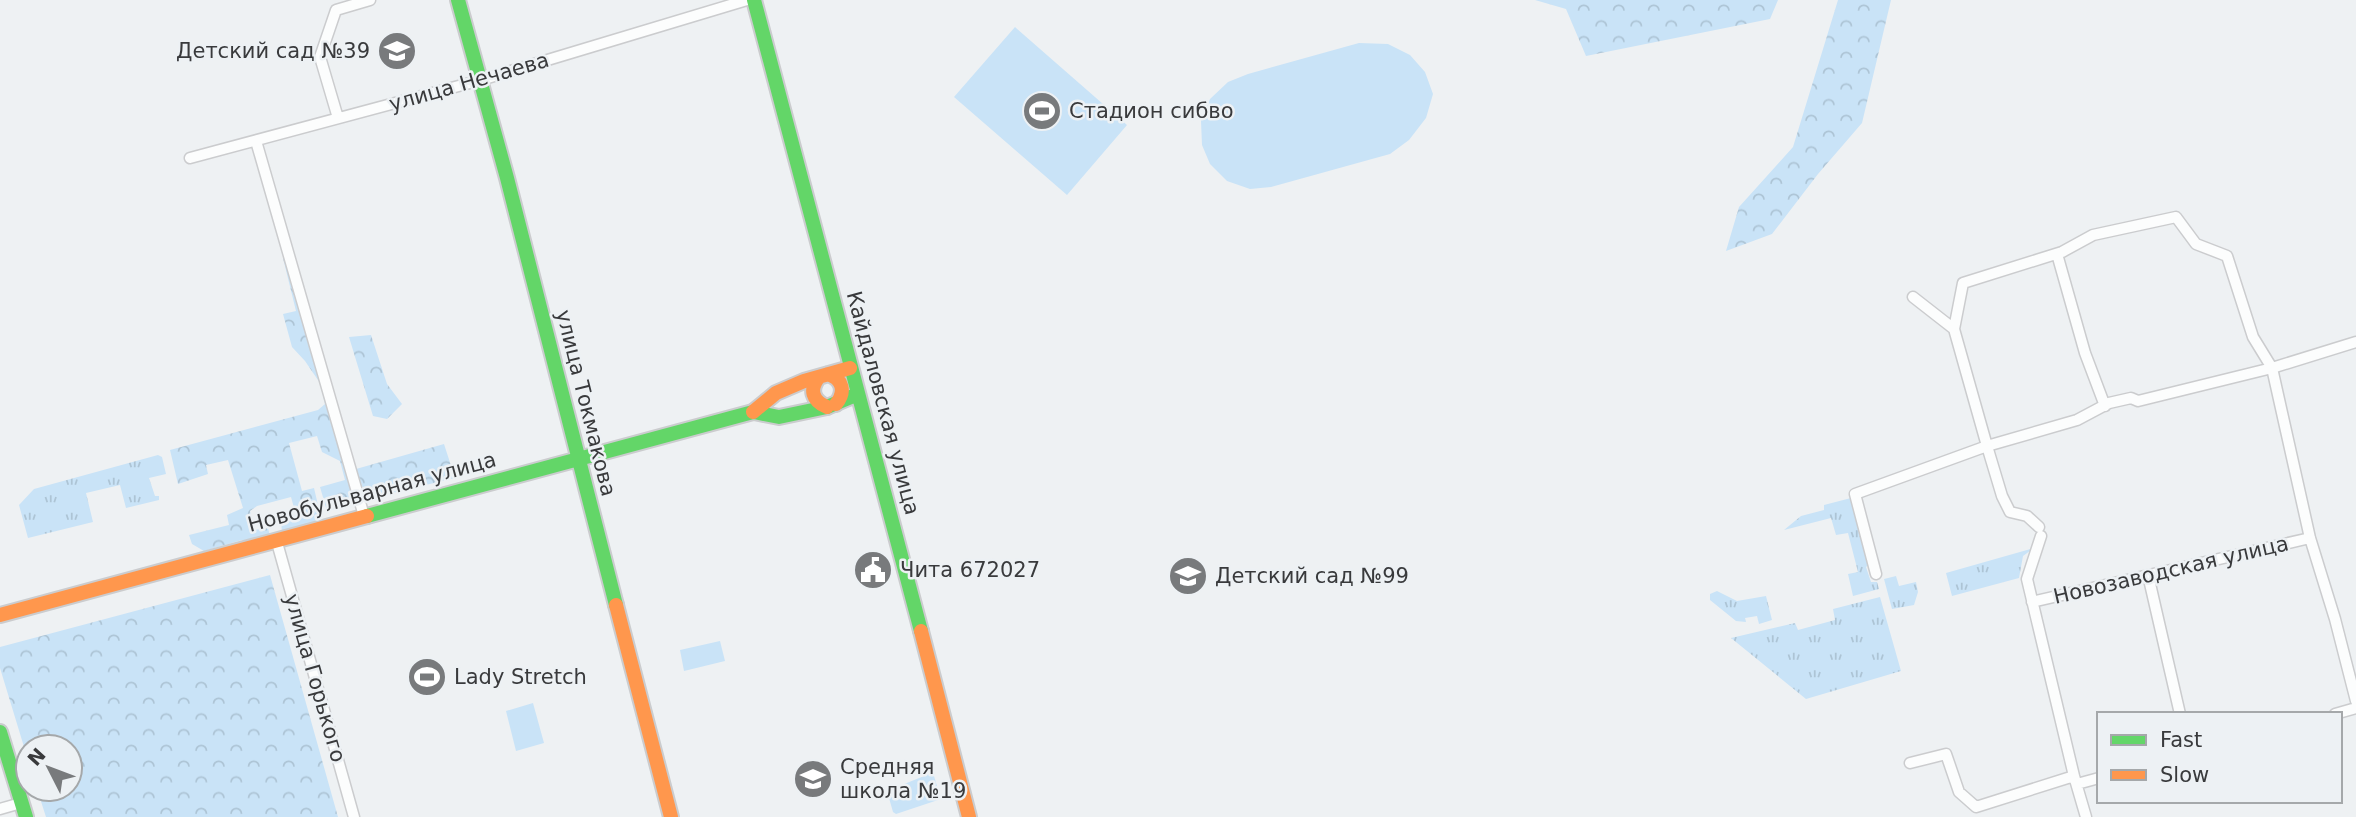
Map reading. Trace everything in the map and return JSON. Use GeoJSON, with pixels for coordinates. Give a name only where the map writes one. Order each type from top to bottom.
{"type":"FeatureCollection","features":[{"type":"Feature","properties":{"kind":"street"},"geometry":{"type":"LineString","coordinates":[[338,118],[320,57],[336,10],[370,0]]}},
{"type":"Feature","properties":{"kind":"street","name":"улица Токмакова"},"geometry":{"type":"LineString","coordinates":[[458,0],[671,817]]}},
{"type":"Feature","properties":{"kind":"street","name":"улица Нечаева"},"geometry":{"type":"LineString","coordinates":[[190,158],[481,80],[747,0]]}},
{"type":"Feature","properties":{"kind":"street","name":"Кайдаловская улица"},"geometry":{"type":"LineString","coordinates":[[754,0],[969,817]]}},
{"type":"Feature","properties":{"kind":"street"},"geometry":{"type":"LineString","coordinates":[[256,141],[364,516]]}},
{"type":"Feature","properties":{"kind":"street"},"geometry":{"type":"LineString","coordinates":[[2086,817],[2027,579],[2040,531],[2027,516],[2010,512],[2002,496],[1954,329],[1963,283],[2057,254],[2093,235],[2176,217],[2196,244],[2227,256],[2253,337],[2272,368],[2310,538],[2356,701]]}},
{"type":"Feature","properties":{"kind":"street"},"geometry":{"type":"LineString","coordinates":[[2057,254],[2085,353],[2105,406]]}},
{"type":"Feature","properties":{"kind":"street"},"geometry":{"type":"LineString","coordinates":[[1913,297],[1954,329]]}},
{"type":"Feature","properties":{"kind":"street"},"geometry":{"type":"LineString","coordinates":[[1876,574],[1855,494],[1987,446],[2077,421],[2105,406],[2130,398],[2138,401],[2272,368],[2356,342]]}},
{"type":"Feature","properties":{"kind":"street"},"geometry":{"type":"LineString","coordinates":[[754,412],[776,393],[850,368]]}},
{"type":"Feature","properties":{"kind":"street"},"geometry":{"type":"LineString","coordinates":[[823,375],[813,386],[814,397],[817,402],[832,405]]}},
{"type":"Feature","properties":{"kind":"street"},"geometry":{"type":"LineString","coordinates":[[823,375],[838,378],[841,383],[842,395],[832,405]]}},
{"type":"Feature","properties":{"kind":"street"},"geometry":{"type":"LineString","coordinates":[[754,412],[779,417],[832,405],[858,394]]}},
{"type":"Feature","properties":{"kind":"street","name":"Новобульварная улица"},"geometry":{"type":"LineString","coordinates":[[0,615],[754,412]]}},
{"type":"Feature","properties":{"kind":"street","name":"Новозаводская улица"},"geometry":{"type":"LineString","coordinates":[[2032,602],[2310,538]]}},
{"type":"Feature","properties":{"kind":"street","name":"улица Горького"},"geometry":{"type":"LineString","coordinates":[[276,539],[354,817]]}},
{"type":"Feature","properties":{"kind":"street"},"geometry":{"type":"LineString","coordinates":[[2148,575],[2180,712]]}},
{"type":"Feature","properties":{"kind":"street"},"geometry":{"type":"LineString","coordinates":[[0,732],[24,810],[0,809]]}},
{"type":"Feature","properties":{"kind":"street"},"geometry":{"type":"LineString","coordinates":[[1910,763],[1946,754],[1959,792],[1976,807],[2075,780],[2097,778]]}},
{"type":"Feature","properties":{"kind":"green space"},"geometry":{"type":"Polygon","coordinates":[[[1535,0],[1778,0],[1770,19],[1586,56],[1566,9],[1535,0]]]}},
{"type":"Feature","properties":{"kind":"green space"},"geometry":{"type":"Polygon","coordinates":[[[1838,0],[1891,0],[1862,123],[1772,234],[1726,251],[1739,207],[1793,147],[1838,0]]]}},
{"type":"Feature","properties":{"kind":"green space"},"geometry":{"type":"Polygon","coordinates":[[[1015,27],[1127,125],[1067,195],[954,97],[1015,27]]]}},
{"type":"Feature","properties":{"kind":"green space"},"geometry":{"type":"Polygon","coordinates":[[[1359,43],[1388,44],[1410,55],[1425,72],[1433,94],[1426,118],[1409,140],[1390,154],[1271,187],[1250,189],[1227,181],[1210,164],[1202,145],[1201,121],[1210,99],[1228,82],[1359,43]]]}},
{"type":"Feature","properties":{"kind":"green space"},"geometry":{"type":"Polygon","coordinates":[[[287,257],[357,503],[327,511],[320,487],[345,480],[340,461],[322,452],[317,436],[289,443],[302,491],[314,488],[322,522],[282,532],[281,522],[296,515],[291,497],[257,506],[250,511],[254,530],[268,528],[270,536],[247,542],[242,540],[204,551],[192,544],[189,535],[229,525],[227,515],[243,508],[228,460],[206,465],[208,474],[178,484],[170,450],[318,410],[325,404],[320,383],[292,347],[283,314],[296,311],[283,258],[287,257]]]}},
{"type":"Feature","properties":{"kind":"green space"},"geometry":{"type":"Polygon","coordinates":[[[371,335],[387,384],[402,404],[387,419],[373,416],[349,337],[371,335]]]}},
{"type":"Feature","properties":{"kind":"green space"},"geometry":{"type":"Polygon","coordinates":[[[444,444],[455,478],[367,499],[356,469],[444,444]]]}},
{"type":"Feature","properties":{"kind":"green space"},"geometry":{"type":"Polygon","coordinates":[[[158,455],[162,457],[166,474],[149,478],[159,500],[126,508],[120,485],[86,493],[93,522],[28,538],[19,505],[34,489],[158,455]]]}},
{"type":"Feature","properties":{"kind":"green space"},"geometry":{"type":"Polygon","coordinates":[[[1851,498],[1869,564],[1866,567],[1871,582],[1877,582],[1879,589],[1853,596],[1848,574],[1858,572],[1848,533],[1836,535],[1831,518],[1784,530],[1801,516],[1824,510],[1824,505],[1851,498]]]}},
{"type":"Feature","properties":{"kind":"green space"},"geometry":{"type":"Polygon","coordinates":[[[2034,548],[2023,556],[2019,578],[1952,596],[1946,573],[2034,548]]]}},
{"type":"Feature","properties":{"kind":"green space"},"geometry":{"type":"Polygon","coordinates":[[[270,575],[338,817],[46,817],[42,803],[84,803],[84,733],[20,733],[0,668],[0,647],[270,575]]]}},
{"type":"Feature","properties":{"kind":"green space"},"geometry":{"type":"Polygon","coordinates":[[[1896,576],[1899,586],[1916,582],[1918,592],[1914,605],[1892,609],[1884,579],[1896,576]]]}},
{"type":"Feature","properties":{"kind":"green space"},"geometry":{"type":"Polygon","coordinates":[[[1717,591],[1737,601],[1766,596],[1772,620],[1759,624],[1757,616],[1745,618],[1746,622],[1736,621],[1710,600],[1710,594],[1717,591]]]}},
{"type":"Feature","properties":{"kind":"green space"},"geometry":{"type":"Polygon","coordinates":[[[1880,597],[1901,671],[1806,699],[1731,638],[1795,623],[1798,630],[1835,620],[1833,609],[1880,597]]]}},
{"type":"Feature","properties":{"kind":"green space"},"geometry":{"type":"Polygon","coordinates":[[[720,641],[725,661],[684,671],[680,650],[720,641]]]}},
{"type":"Feature","properties":{"kind":"green space"},"geometry":{"type":"Polygon","coordinates":[[[533,703],[544,743],[516,751],[506,711],[533,703]]]}},
{"type":"Feature","properties":{"kind":"green space"},"geometry":{"type":"Polygon","coordinates":[[[929,774],[934,776],[940,796],[938,800],[896,814],[893,812],[887,791],[929,774]]]}},
{"type":"Feature","properties":{"kind":"traffic: fast"},"geometry":{"type":"LineString","coordinates":[[458,0],[507,178],[616,605]]}},
{"type":"Feature","properties":{"kind":"traffic: fast"},"geometry":{"type":"LineString","coordinates":[[754,0],[921,631]]}},
{"type":"Feature","properties":{"kind":"traffic: fast"},"geometry":{"type":"LineString","coordinates":[[754,412],[779,417],[827,407],[858,394]]}},
{"type":"Feature","properties":{"kind":"traffic: fast"},"geometry":{"type":"LineString","coordinates":[[367,516],[753,412]]}},
{"type":"Feature","properties":{"kind":"traffic: fast"},"geometry":{"type":"LineString","coordinates":[[0,732],[26,817]]}},
{"type":"Feature","properties":{"kind":"traffic: slow"},"geometry":{"type":"LineString","coordinates":[[753,412],[776,393],[804,381],[850,368]]}},
{"type":"Feature","properties":{"kind":"traffic: slow"},"geometry":{"type":"LineString","coordinates":[[828,374],[837,379],[841,386],[841,395],[836,404]]}},
{"type":"Feature","properties":{"kind":"traffic: slow"},"geometry":{"type":"LineString","coordinates":[[819,377],[813,390],[815,398],[827,407]]}},
{"type":"Feature","properties":{"kind":"traffic: slow"},"geometry":{"type":"LineString","coordinates":[[0,615],[367,516]]}},
{"type":"Feature","properties":{"kind":"traffic: slow"},"geometry":{"type":"LineString","coordinates":[[616,605],[671,817]]}},
{"type":"Feature","properties":{"kind":"traffic: slow"},"geometry":{"type":"LineString","coordinates":[[921,631],[969,817]]}},
{"type":"Feature","properties":{"kind":"place","name":"Детский сад №39"},"geometry":{"type":"Point","coordinates":[397,51]}},
{"type":"Feature","properties":{"kind":"place","name":"Стадион сибво"},"geometry":{"type":"Point","coordinates":[1042,111]}},
{"type":"Feature","properties":{"kind":"place","name":"Чита 672027"},"geometry":{"type":"Point","coordinates":[873,570]}},
{"type":"Feature","properties":{"kind":"place","name":"Детский сад №99"},"geometry":{"type":"Point","coordinates":[1188,576]}},
{"type":"Feature","properties":{"kind":"place","name":"Lady Stretch"},"geometry":{"type":"Point","coordinates":[427,677]}},
{"type":"Feature","properties":{"kind":"place","name":"Средняя школа №19"},"geometry":{"type":"Point","coordinates":[813,779]}}]}
